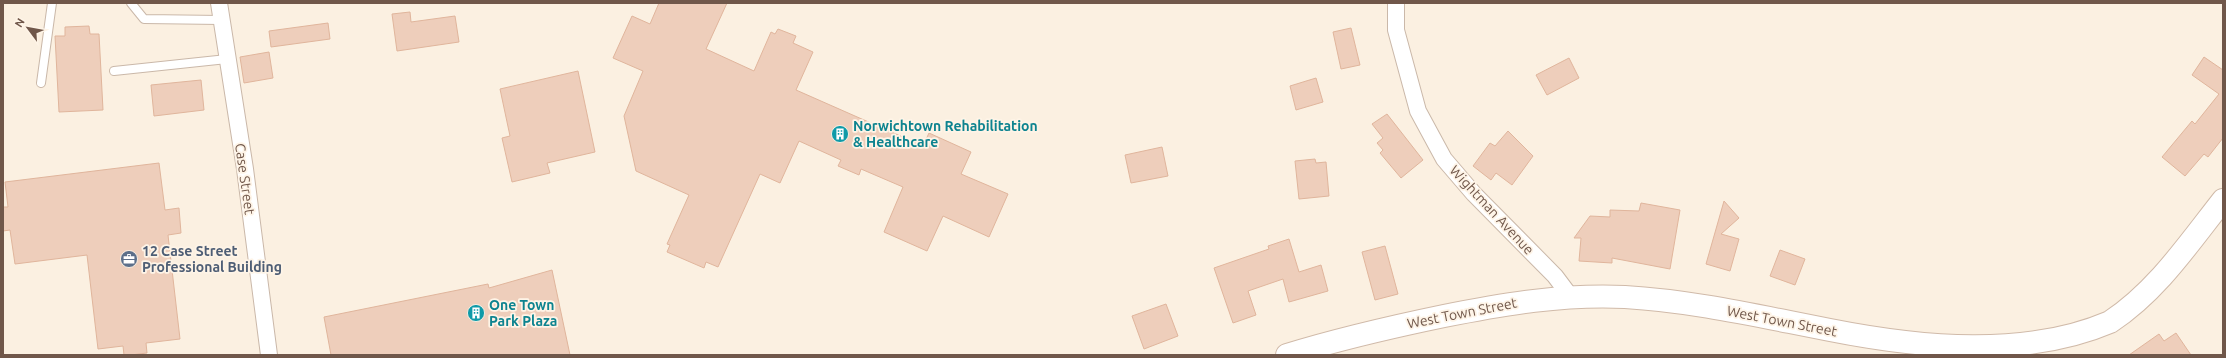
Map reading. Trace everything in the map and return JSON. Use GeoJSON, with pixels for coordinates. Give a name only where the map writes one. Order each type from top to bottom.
{"type":"FeatureCollection","features":[{"type":"Feature","properties":{"kind":"main road","name":"West Town Street"},"geometry":{"type":"LineString","coordinates":[[1287,355],[1372,332],[1442,316],[1523,301],[1570,296],[1626,297],[1680,303],[1747,314],[1934,350],[1984,354],[2038,350],[2056,347],[2085,336],[2112,321],[2135,303],[2162,276],[2223,200]]}},
{"type":"Feature","properties":{"kind":"street","name":"Case Street"},"geometry":{"type":"LineString","coordinates":[[219,3],[245,170],[269,355]]}},
{"type":"Feature","properties":{"kind":"street","name":"Wightman Avenue"},"geometry":{"type":"LineString","coordinates":[[1396,3],[1396,30],[1418,111],[1444,159],[1474,194],[1555,276],[1570,296]]}},
{"type":"Feature","properties":{"kind":"lane"},"geometry":{"type":"LineString","coordinates":[[41,83],[52,3]]}},
{"type":"Feature","properties":{"kind":"lane"},"geometry":{"type":"LineString","coordinates":[[131,3],[144,19],[221,20]]}},
{"type":"Feature","properties":{"kind":"lane"},"geometry":{"type":"LineString","coordinates":[[114,71],[227,59]]}},
{"type":"Feature","properties":{"kind":"building","name":"Norwichtown Rehabilitation & Healthcare"},"geometry":{"type":"Polygon","coordinates":[[[659,3],[727,3],[706,49],[754,71],[771,32],[775,34],[778,29],[796,36],[793,43],[813,52],[796,90],[923,146],[929,133],[971,152],[961,174],[1008,194],[989,237],[943,216],[927,251],[884,232],[903,187],[861,169],[859,175],[838,166],[841,160],[799,141],[780,183],[760,174],[718,267],[706,262],[704,268],[667,252],[670,245],[667,244],[689,195],[636,171],[624,116],[643,71],[613,58],[632,16],[650,24],[659,3]]]}},
{"type":"Feature","properties":{"kind":"building"},"geometry":{"type":"Polygon","coordinates":[[[410,12],[411,22],[455,16],[459,42],[397,51],[392,14],[410,12]]]}},
{"type":"Feature","properties":{"kind":"building"},"geometry":{"type":"Polygon","coordinates":[[[328,23],[330,39],[271,47],[269,31],[328,23]]]}},
{"type":"Feature","properties":{"kind":"building"},"geometry":{"type":"Polygon","coordinates":[[[89,26],[90,34],[99,34],[103,110],[59,112],[55,36],[65,36],[65,27],[89,26]]]}},
{"type":"Feature","properties":{"kind":"building"},"geometry":{"type":"Polygon","coordinates":[[[1351,28],[1360,65],[1341,69],[1333,32],[1351,28]]]}},
{"type":"Feature","properties":{"kind":"building"},"geometry":{"type":"Polygon","coordinates":[[[269,52],[273,78],[244,83],[240,57],[269,52]]]}},
{"type":"Feature","properties":{"kind":"building"},"geometry":{"type":"Polygon","coordinates":[[[2204,57],[2223,70],[2223,138],[2208,157],[2204,154],[2185,176],[2162,157],[2192,121],[2195,124],[2219,94],[2192,75],[2204,57]]]}},
{"type":"Feature","properties":{"kind":"building"},"geometry":{"type":"Polygon","coordinates":[[[1569,58],[1579,78],[1547,95],[1536,75],[1569,58]]]}},
{"type":"Feature","properties":{"kind":"building"},"geometry":{"type":"Polygon","coordinates":[[[578,71],[595,152],[547,163],[550,173],[512,182],[502,138],[510,136],[500,89],[578,71]]]}},
{"type":"Feature","properties":{"kind":"building"},"geometry":{"type":"Polygon","coordinates":[[[1316,78],[1323,102],[1296,110],[1290,86],[1316,78]]]}},
{"type":"Feature","properties":{"kind":"building"},"geometry":{"type":"Polygon","coordinates":[[[201,80],[204,110],[154,116],[151,85],[201,80]]]}},
{"type":"Feature","properties":{"kind":"building"},"geometry":{"type":"Polygon","coordinates":[[[1387,114],[1423,160],[1401,178],[1380,153],[1383,150],[1377,143],[1383,138],[1372,124],[1387,114]]]}},
{"type":"Feature","properties":{"kind":"building"},"geometry":{"type":"Polygon","coordinates":[[[1508,131],[1533,156],[1512,185],[1496,173],[1491,180],[1473,166],[1490,143],[1495,146],[1508,131]]]}},
{"type":"Feature","properties":{"kind":"building"},"geometry":{"type":"Polygon","coordinates":[[[1162,147],[1168,176],[1131,183],[1125,155],[1162,147]]]}},
{"type":"Feature","properties":{"kind":"building"},"geometry":{"type":"Polygon","coordinates":[[[1315,159],[1316,163],[1326,162],[1329,196],[1299,199],[1295,161],[1315,159]]]}},
{"type":"Feature","properties":{"kind":"building","name":"12 Case Street Professional Building"},"geometry":{"type":"Polygon","coordinates":[[[159,163],[165,210],[179,208],[181,233],[168,235],[180,339],[146,343],[147,353],[131,355],[124,355],[123,346],[98,349],[87,255],[15,264],[10,230],[3,231],[3,207],[8,207],[5,182],[159,163]]]}},
{"type":"Feature","properties":{"kind":"building"},"geometry":{"type":"Polygon","coordinates":[[[1724,201],[1739,218],[1721,234],[1739,239],[1730,271],[1706,264],[1724,201]]]}},
{"type":"Feature","properties":{"kind":"building"},"geometry":{"type":"Polygon","coordinates":[[[1641,203],[1680,210],[1670,269],[1612,258],[1612,263],[1579,261],[1581,238],[1574,238],[1590,216],[1610,217],[1610,210],[1639,211],[1641,203]]]}},
{"type":"Feature","properties":{"kind":"building"},"geometry":{"type":"Polygon","coordinates":[[[1289,239],[1299,272],[1321,265],[1328,291],[1289,302],[1283,279],[1248,291],[1256,315],[1233,323],[1214,268],[1269,249],[1268,246],[1289,239]]]}},
{"type":"Feature","properties":{"kind":"building"},"geometry":{"type":"Polygon","coordinates":[[[1385,246],[1398,294],[1375,300],[1362,252],[1385,246]]]}},
{"type":"Feature","properties":{"kind":"building"},"geometry":{"type":"Polygon","coordinates":[[[1780,250],[1805,259],[1795,285],[1770,276],[1780,250]]]}},
{"type":"Feature","properties":{"kind":"building","name":"One Town Park Plaza"},"geometry":{"type":"Polygon","coordinates":[[[552,270],[570,355],[331,355],[324,317],[488,284],[489,288],[552,270]]]}},
{"type":"Feature","properties":{"kind":"building"},"geometry":{"type":"Polygon","coordinates":[[[1166,304],[1178,336],[1144,349],[1132,316],[1166,304]]]}},
{"type":"Feature","properties":{"kind":"building"},"geometry":{"type":"Polygon","coordinates":[[[2176,333],[2191,355],[2129,355],[2159,334],[2164,341],[2176,333]]]}},
{"type":"Feature","properties":{"kind":"place","name":"Norwichtown Rehabilitation & Healthcare"},"geometry":{"type":"Point","coordinates":[840,134]}},
{"type":"Feature","properties":{"kind":"place","name":"12 Case Street Professional Building"},"geometry":{"type":"Point","coordinates":[129,259]}},
{"type":"Feature","properties":{"kind":"place","name":"One Town Park Plaza"},"geometry":{"type":"Point","coordinates":[476,313]}}]}
